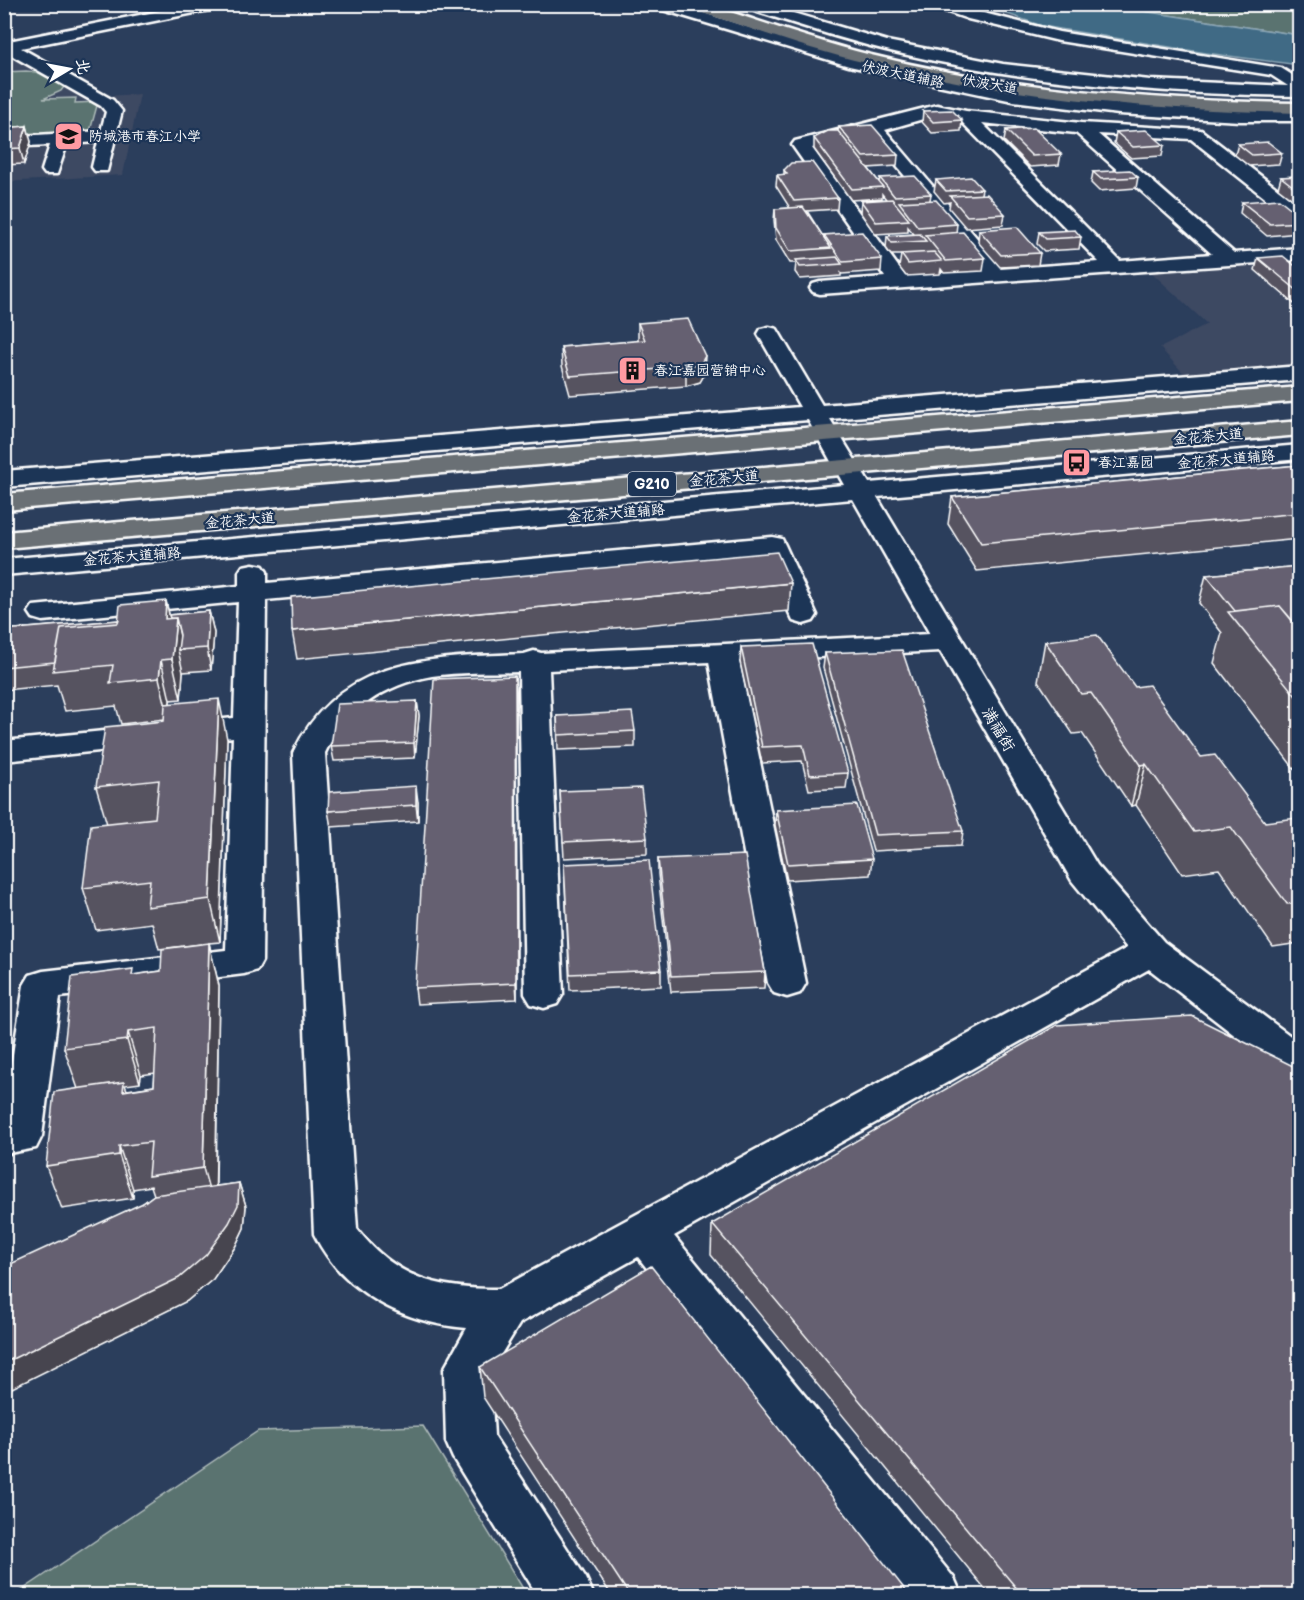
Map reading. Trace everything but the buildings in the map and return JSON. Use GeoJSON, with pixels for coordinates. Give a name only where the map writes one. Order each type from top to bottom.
{"type":"FeatureCollection","features":[{"type":"Feature","properties":{"kind":"main road","name":"伏波大道"},"geometry":{"type":"LineString","coordinates":[[717,4],[833,41],[956,73]]}},
{"type":"Feature","properties":{"kind":"main road"},"geometry":{"type":"LineString","coordinates":[[691,5],[738,27]]}},
{"type":"Feature","properties":{"kind":"main road","name":"伏波大道"},"geometry":{"type":"LineString","coordinates":[[691,5],[818,45],[956,73],[1122,93],[1231,99],[1299,112]]}},
{"type":"Feature","properties":{"kind":"main road","name":"G210"},"geometry":{"type":"LineString","coordinates":[[4,502],[820,423],[1299,394]]}},
{"type":"Feature","properties":{"kind":"main road","name":"金花茶大道"},"geometry":{"type":"LineString","coordinates":[[4,540],[853,479],[1299,428]]}},
{"type":"Feature","properties":{"kind":"street"},"geometry":{"type":"LineString","coordinates":[[6,46],[219,4]]}},
{"type":"Feature","properties":{"kind":"street","name":"伏波大道辅路"},"geometry":{"type":"LineString","coordinates":[[658,4],[854,63],[956,73],[1034,75],[1124,85],[1227,91],[1299,92]]}},
{"type":"Feature","properties":{"kind":"street","name":"伏波大道辅路"},"geometry":{"type":"LineString","coordinates":[[747,4],[850,36],[956,73],[1013,96],[1119,109],[1240,116],[1299,112]]}},
{"type":"Feature","properties":{"kind":"street"},"geometry":{"type":"LineString","coordinates":[[931,4],[1068,38],[1275,71],[1299,86]]}},
{"type":"Feature","properties":{"kind":"street"},"geometry":{"type":"LineString","coordinates":[[6,46],[112,107],[114,111],[101,167]]}},
{"type":"Feature","properties":{"kind":"street"},"geometry":{"type":"LineString","coordinates":[[911,93],[956,73]]}},
{"type":"Feature","properties":{"kind":"street"},"geometry":{"type":"LineString","coordinates":[[900,283],[801,145],[937,110],[966,116],[1081,128],[1195,134],[1299,216]]}},
{"type":"Feature","properties":{"kind":"street"},"geometry":{"type":"LineString","coordinates":[[966,116],[1115,267]]}},
{"type":"Feature","properties":{"kind":"street"},"geometry":{"type":"LineString","coordinates":[[874,128],[998,276]]}},
{"type":"Feature","properties":{"kind":"street"},"geometry":{"type":"LineString","coordinates":[[1081,128],[1229,259]]}},
{"type":"Feature","properties":{"kind":"street"},"geometry":{"type":"LineString","coordinates":[[4,142],[108,136]]}},
{"type":"Feature","properties":{"kind":"street"},"geometry":{"type":"LineString","coordinates":[[51,170],[60,139]]}},
{"type":"Feature","properties":{"kind":"street"},"geometry":{"type":"LineString","coordinates":[[820,288],[1299,254]]}},
{"type":"Feature","properties":{"kind":"street","name":"满福街"},"geometry":{"type":"LineString","coordinates":[[769,334],[1084,873],[1151,951],[1299,1064]]}},
{"type":"Feature","properties":{"kind":"street"},"geometry":{"type":"LineString","coordinates":[[4,479],[820,423],[1299,373]]}},
{"type":"Feature","properties":{"kind":"street","name":"金花茶大道辅路"},"geometry":{"type":"LineString","coordinates":[[4,567],[254,545],[853,479],[1299,452]]}},
{"type":"Feature","properties":{"kind":"street"},"geometry":{"type":"LineString","coordinates":[[4,1138],[21,1136],[43,985],[244,961],[254,545]]}},
{"type":"Feature","properties":{"kind":"street"},"geometry":{"type":"LineString","coordinates":[[43,612],[772,545],[803,615]]}},
{"type":"Feature","properties":{"kind":"street"},"geometry":{"type":"LineString","coordinates":[[948,642],[534,660],[433,667],[375,685],[356,695],[332,715],[315,737],[309,753],[336,1234],[348,1252],[364,1268],[382,1282],[409,1296],[439,1305],[471,1310],[504,1309],[1151,951]]}},
{"type":"Feature","properties":{"kind":"street"},"geometry":{"type":"LineString","coordinates":[[722,652],[787,982]]}},
{"type":"Feature","properties":{"kind":"street"},"geometry":{"type":"LineString","coordinates":[[534,660],[544,994]]}},
{"type":"Feature","properties":{"kind":"street"},"geometry":{"type":"LineString","coordinates":[[4,751],[250,726]]}},
{"type":"Feature","properties":{"kind":"street"},"geometry":{"type":"LineString","coordinates":[[644,1232],[936,1596]]}},
{"type":"Feature","properties":{"kind":"street"},"geometry":{"type":"LineString","coordinates":[[504,1309],[467,1369],[470,1442],[568,1596]]}},
{"type":"Feature","properties":{"kind":"shaded area"},"geometry":{"type":"Polygon","coordinates":[[[982,5],[1103,5],[1299,35],[1299,65],[1206,53],[1042,26],[982,5]]]}},
{"type":"Feature","properties":{"kind":"shaded area","name":"防城港市春江小学"},"geometry":{"type":"Polygon","coordinates":[[[23,54],[103,96],[140,94],[123,175],[5,182],[5,57],[23,54]]]}},
{"type":"Feature","properties":{"kind":"shaded area"},"geometry":{"type":"Polygon","coordinates":[[[1299,260],[1299,367],[1187,377],[1160,348],[1207,324],[1151,272],[1299,260]]]}},
{"type":"Feature","properties":{"kind":"green space"},"geometry":{"type":"Polygon","coordinates":[[[1103,5],[1299,5],[1299,35],[1103,5]]]}},
{"type":"Feature","properties":{"kind":"green space"},"geometry":{"type":"Polygon","coordinates":[[[4,72],[45,73],[66,84],[61,91],[43,99],[76,98],[75,103],[98,102],[90,131],[5,136],[4,72]]]}},
{"type":"Feature","properties":{"kind":"green space"},"geometry":{"type":"Polygon","coordinates":[[[423,1426],[527,1595],[15,1595],[258,1431],[423,1426]]]}},
{"type":"Feature","properties":{"kind":"place","name":"防城港市春江小学"},"geometry":{"type":"Point","coordinates":[68,136]}},
{"type":"Feature","properties":{"kind":"place","name":"春江嘉园营销中心"},"geometry":{"type":"Point","coordinates":[633,370]}},
{"type":"Feature","properties":{"kind":"place","name":"春江嘉园"},"geometry":{"type":"Point","coordinates":[1077,462]}}]}
